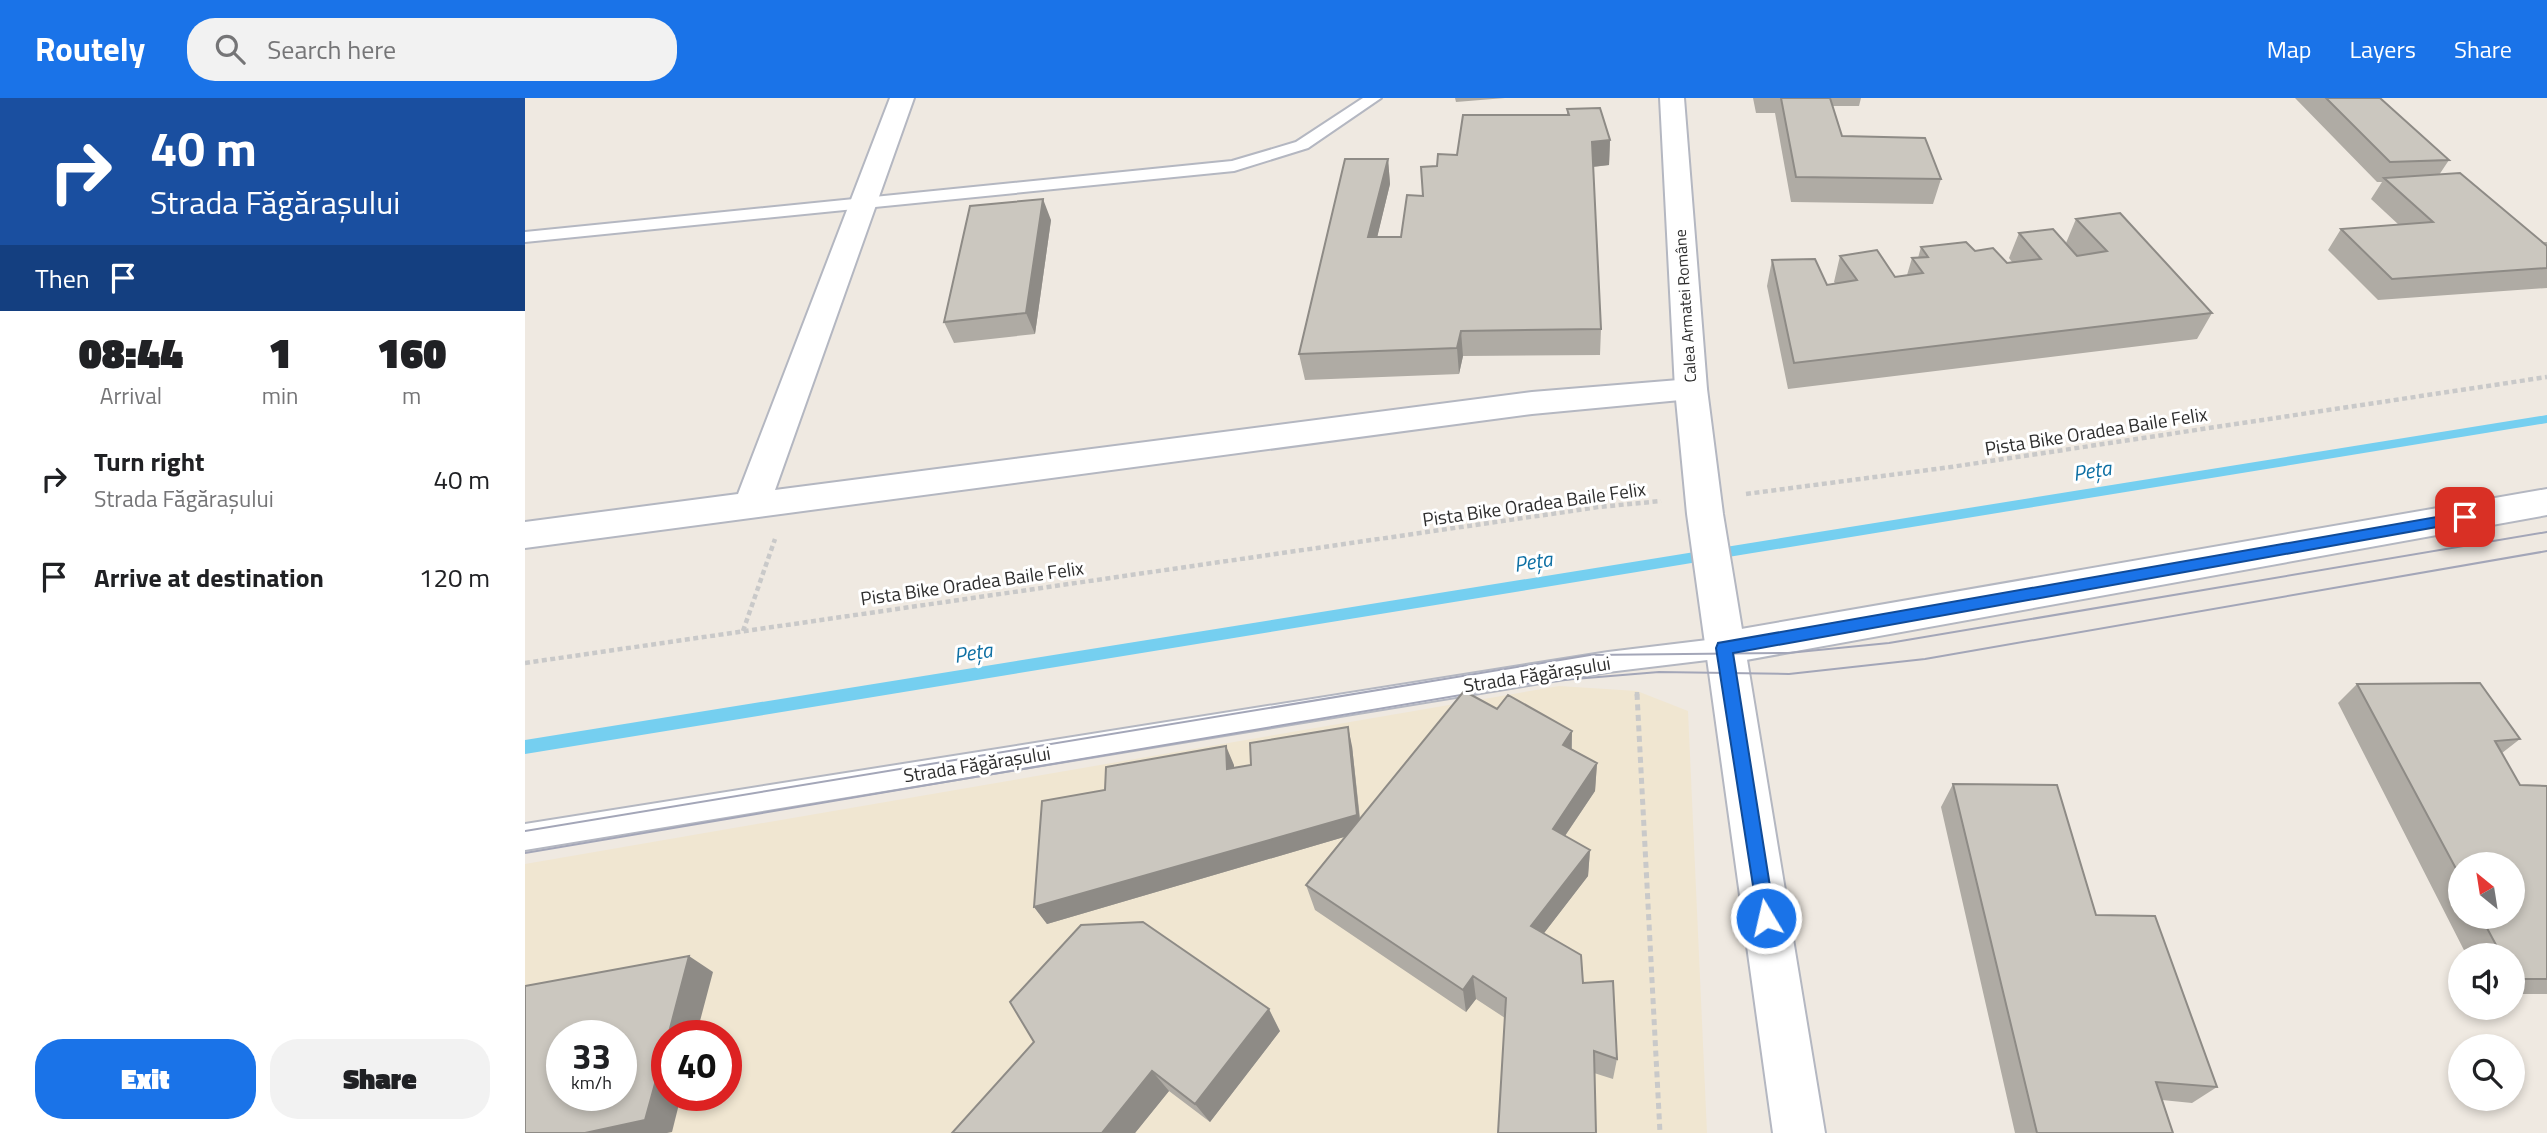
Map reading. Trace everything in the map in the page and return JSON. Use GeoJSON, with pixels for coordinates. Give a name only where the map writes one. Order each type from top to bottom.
{"type":"FeatureCollection","features":[{"type":"Feature","properties":{"kind":"street"},"geometry":{"type":"LineString","coordinates":[[753,504],[902,98]]}},
{"type":"Feature","properties":{"kind":"street","name":"Calea Armatei Române"},"geometry":{"type":"LineString","coordinates":[[1672,98],[1691,390],[1704,505],[1799,1133]]}},
{"type":"Feature","properties":{"kind":"street"},"geometry":{"type":"LineString","coordinates":[[525,535],[1532,403],[1691,390]]}},
{"type":"Feature","properties":{"kind":"street","name":"Strada Făgărașului"},"geometry":{"type":"LineString","coordinates":[[1722,634],[2547,502]]}},
{"type":"Feature","properties":{"kind":"lane"},"geometry":{"type":"LineString","coordinates":[[525,237],[1234,166],[1302,145],[1373,98]]}},
{"type":"Feature","properties":{"kind":"lane","name":"Strada Făgărașului"},"geometry":{"type":"LineString","coordinates":[[525,837],[1594,664],[1722,634]]}},
{"type":"Feature","properties":{"kind":"path","name":"Pista Bike Oradea Baile Felix"},"geometry":{"type":"LineString","coordinates":[[525,663],[1571,511],[1704,505],[2547,377]]}},
{"type":"Feature","properties":{"kind":"path"},"geometry":{"type":"LineString","coordinates":[[1637,691],[1660,1133]]}},
{"type":"Feature","properties":{"kind":"shaded area"},"geometry":{"type":"Polygon","coordinates":[[[1559,686],[1637,691],[1688,711],[1707,1133],[525,1133],[525,864],[1559,686]]]}},
{"type":"Feature","properties":{"kind":"building"},"geometry":{"type":"Polygon","coordinates":[[[1781,98],[1830,98],[1842,136],[1925,138],[1941,179],[1796,177],[1781,98]]]}},
{"type":"Feature","properties":{"kind":"building"},"geometry":{"type":"Polygon","coordinates":[[[2326,98],[2380,98],[2449,160],[2390,162],[2326,98]]]}},
{"type":"Feature","properties":{"kind":"building"},"geometry":{"type":"Polygon","coordinates":[[[1600,108],[1610,140],[1592,142],[1601,329],[1461,331],[1457,348],[1299,354],[1345,159],[1388,159],[1368,237],[1401,237],[1407,195],[1423,196],[1421,167],[1437,166],[1438,154],[1457,155],[1463,115],[1569,115],[1567,109],[1600,108]]]}},
{"type":"Feature","properties":{"kind":"building"},"geometry":{"type":"Polygon","coordinates":[[[2460,173],[2547,246],[2547,268],[2392,279],[2341,229],[2433,222],[2384,178],[2460,173]]]}},
{"type":"Feature","properties":{"kind":"building"},"geometry":{"type":"Polygon","coordinates":[[[1043,199],[1026,313],[944,322],[970,206],[1043,199]]]}},
{"type":"Feature","properties":{"kind":"building"},"geometry":{"type":"Polygon","coordinates":[[[2120,213],[2212,313],[1794,363],[1772,260],[1815,259],[1827,285],[1857,280],[1840,256],[1877,250],[1895,277],[1923,273],[1912,258],[1928,257],[1921,247],[1966,242],[1975,251],[1993,248],[2007,263],[2041,259],[2019,233],[2053,229],[2077,256],[2107,251],[2076,219],[2120,213]]]}},
{"type":"Feature","properties":{"kind":"building"},"geometry":{"type":"Polygon","coordinates":[[[2480,683],[2520,739],[2495,741],[2520,785],[2547,786],[2547,979],[2525,979],[2525,943],[2495,943],[2487,929],[2525,929],[2525,852],[2448,854],[2357,684],[2480,683]]]}},
{"type":"Feature","properties":{"kind":"building"},"geometry":{"type":"Polygon","coordinates":[[[1464,691],[1497,709],[1508,695],[1572,731],[1563,745],[1597,763],[1553,829],[1590,850],[1531,926],[1581,955],[1583,983],[1613,981],[1617,1059],[1594,1051],[1596,1133],[1498,1133],[1506,998],[1473,976],[1463,990],[1306,885],[1464,691]]]}},
{"type":"Feature","properties":{"kind":"building"},"geometry":{"type":"Polygon","coordinates":[[[1348,727],[1357,815],[1034,907],[1042,801],[1105,790],[1106,767],[1226,746],[1227,769],[1251,765],[1250,743],[1348,727]]]}},
{"type":"Feature","properties":{"kind":"building"},"geometry":{"type":"Polygon","coordinates":[[[1953,784],[2057,785],[2096,915],[2155,916],[2217,1087],[2156,1082],[2173,1133],[2037,1133],[1953,784]]]}},
{"type":"Feature","properties":{"kind":"building"},"geometry":{"type":"Polygon","coordinates":[[[1143,922],[1269,1009],[1195,1104],[1152,1071],[1102,1133],[952,1133],[1034,1042],[1010,1002],[1081,925],[1143,922]]]}},
{"type":"Feature","properties":{"kind":"building"},"geometry":{"type":"Polygon","coordinates":[[[689,956],[672,1020],[651,1020],[651,1098],[645,1120],[585,1133],[525,1133],[525,986],[689,956]]]}},
{"type":"Feature","properties":{"kind":"waterway","name":"Peța"},"geometry":{"type":"LineString","coordinates":[[525,747],[2547,419]]}},
{"type":"Feature","properties":{"kind":"tram line"},"geometry":{"type":"LineString","coordinates":[[525,831],[1590,655],[1788,653],[1889,643],[2547,532]]}},
{"type":"Feature","properties":{"kind":"tram line"},"geometry":{"type":"LineString","coordinates":[[525,853],[1538,682],[1659,672],[1789,674],[1925,659],[2547,551]]}},
{"type":"Feature","properties":{"kind":"route"},"geometry":{"type":"LineString","coordinates":[[1766,918],[1724,648],[2465,517]]}}]}
